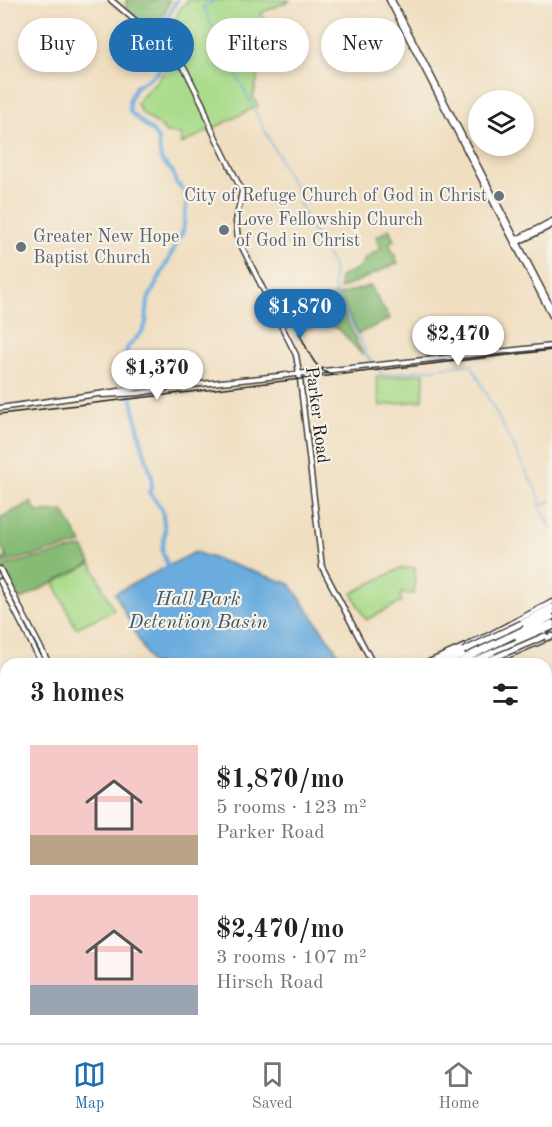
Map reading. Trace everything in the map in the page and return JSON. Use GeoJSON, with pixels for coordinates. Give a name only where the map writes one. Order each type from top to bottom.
{"type":"FeatureCollection","features":[{"type":"Feature","properties":{"kind":"highway"},"geometry":{"type":"LineString","coordinates":[[447,658],[522,623],[552,604]]}},
{"type":"Feature","properties":{"kind":"highway"},"geometry":{"type":"LineString","coordinates":[[456,658],[552,612]]}},
{"type":"Feature","properties":{"kind":"highway"},"geometry":{"type":"LineString","coordinates":[[468,658],[552,621]]}},
{"type":"Feature","properties":{"kind":"highway"},"geometry":{"type":"LineString","coordinates":[[487,656],[552,621]]}},
{"type":"Feature","properties":{"kind":"highway"},"geometry":{"type":"LineString","coordinates":[[476,641],[516,630]]}},
{"type":"Feature","properties":{"kind":"highway"},"geometry":{"type":"LineString","coordinates":[[482,658],[550,635]]}},
{"type":"Feature","properties":{"kind":"highway"},"geometry":{"type":"LineString","coordinates":[[493,658],[550,635]]}},
{"type":"Feature","properties":{"kind":"main road","name":"Parker Road"},"geometry":{"type":"LineString","coordinates":[[111,0],[157,38],[179,60],[203,105],[212,130],[242,191],[236,222],[238,239],[296,356],[300,374],[322,567],[370,658]]}},
{"type":"Feature","properties":{"kind":"main road"},"geometry":{"type":"LineString","coordinates":[[391,0],[516,241],[552,316]]}},
{"type":"Feature","properties":{"kind":"main road"},"geometry":{"type":"LineString","coordinates":[[516,241],[552,223]]}},
{"type":"Feature","properties":{"kind":"main road"},"geometry":{"type":"LineString","coordinates":[[530,269],[552,309]]}},
{"type":"Feature","properties":{"kind":"main road"},"geometry":{"type":"LineString","coordinates":[[0,408],[552,345]]}},
{"type":"Feature","properties":{"kind":"main road"},"geometry":{"type":"LineString","coordinates":[[0,569],[46,658]]}},
{"type":"Feature","properties":{"kind":"main road"},"geometry":{"type":"LineString","coordinates":[[0,581],[39,658]]}},
{"type":"Feature","properties":{"kind":"main road"},"geometry":{"type":"LineString","coordinates":[[438,658],[552,604]]}},
{"type":"Feature","properties":{"kind":"main road"},"geometry":{"type":"LineString","coordinates":[[19,619],[24,616]]}},
{"type":"Feature","properties":{"kind":"main road"},"geometry":{"type":"LineString","coordinates":[[501,658],[550,635]]}},
{"type":"Feature","properties":{"kind":"green space"},"geometry":{"type":"Polygon","coordinates":[[[126,0],[170,0],[163,18],[136,18],[126,10],[126,0]]]}},
{"type":"Feature","properties":{"kind":"green space"},"geometry":{"type":"Polygon","coordinates":[[[188,0],[291,0],[261,13],[264,18],[206,18],[206,72],[259,72],[253,97],[258,106],[182,144],[180,134],[166,133],[143,113],[137,104],[164,72],[194,72],[194,18],[176,18],[188,0]]]}},
{"type":"Feature","properties":{"kind":"green space"},"geometry":{"type":"Polygon","coordinates":[[[389,229],[394,240],[389,243],[398,263],[340,289],[340,277],[362,266],[364,259],[381,248],[376,237],[389,229]]]}},
{"type":"Feature","properties":{"kind":"green space"},"geometry":{"type":"Polygon","coordinates":[[[370,286],[390,319],[358,334],[339,295],[370,286]]]}},
{"type":"Feature","properties":{"kind":"green space"},"geometry":{"type":"Polygon","coordinates":[[[335,294],[363,355],[337,328],[323,326],[300,332],[294,324],[282,321],[283,315],[335,294]]]}},
{"type":"Feature","properties":{"kind":"green space"},"geometry":{"type":"Polygon","coordinates":[[[424,373],[423,400],[380,406],[376,376],[382,378],[424,373]]]}},
{"type":"Feature","properties":{"kind":"green space"},"geometry":{"type":"Polygon","coordinates":[[[31,502],[37,512],[63,511],[82,544],[1,563],[0,560],[7,558],[0,544],[0,518],[31,502]]]}},
{"type":"Feature","properties":{"kind":"green space"},"geometry":{"type":"Polygon","coordinates":[[[83,547],[91,563],[20,600],[2,566],[83,547]]]}},
{"type":"Feature","properties":{"kind":"green space"},"geometry":{"type":"Polygon","coordinates":[[[91,563],[114,610],[76,628],[54,583],[91,563]]]}},
{"type":"Feature","properties":{"kind":"green space"},"geometry":{"type":"Polygon","coordinates":[[[401,568],[415,568],[414,594],[401,593],[401,602],[366,620],[352,593],[401,568]]]}},
{"type":"Feature","properties":{"kind":"water","name":"Hall Park Detention Basin"},"geometry":{"type":"Polygon","coordinates":[[[195,552],[290,584],[340,658],[148,658],[115,593],[195,552]]]}},
{"type":"Feature","properties":{"kind":"waterway"},"geometry":{"type":"LineString","coordinates":[[169,569],[162,551],[165,531],[162,509],[149,492],[152,488],[152,477],[131,396],[131,369],[126,361],[127,348],[142,332],[146,323],[148,300],[183,231],[187,198],[183,189],[176,183],[173,172],[161,160],[158,139],[130,112],[129,101],[136,86],[150,78],[162,66],[163,34],[177,0]]}},
{"type":"Feature","properties":{"kind":"waterway"},"geometry":{"type":"LineString","coordinates":[[216,0],[203,7],[209,21],[221,38],[220,45],[227,49],[226,54],[296,190],[303,213],[333,266],[335,291],[366,355],[374,364]]}},
{"type":"Feature","properties":{"kind":"waterway"},"geometry":{"type":"LineString","coordinates":[[377,368],[382,375],[471,364],[540,498],[540,506],[552,529]]}},
{"type":"Feature","properties":{"kind":"waterway"},"geometry":{"type":"LineString","coordinates":[[540,503],[542,505],[552,500]]}},
{"type":"Feature","properties":{"kind":"railway"},"geometry":{"type":"LineString","coordinates":[[299,333],[317,365],[327,373],[334,375]]}},
{"type":"Feature","properties":{"kind":"railway"},"geometry":{"type":"LineString","coordinates":[[0,414],[552,350]]}},
{"type":"Feature","properties":{"kind":"place","name":"City of Refuge Church of God in Christ"},"geometry":{"type":"Point","coordinates":[499,196]}},
{"type":"Feature","properties":{"kind":"place","name":"Love Fellowship Church of God in Christ"},"geometry":{"type":"Point","coordinates":[224,230]}},
{"type":"Feature","properties":{"kind":"place","name":"Greater New Hope Baptist Church"},"geometry":{"type":"Point","coordinates":[21,247]}}]}
